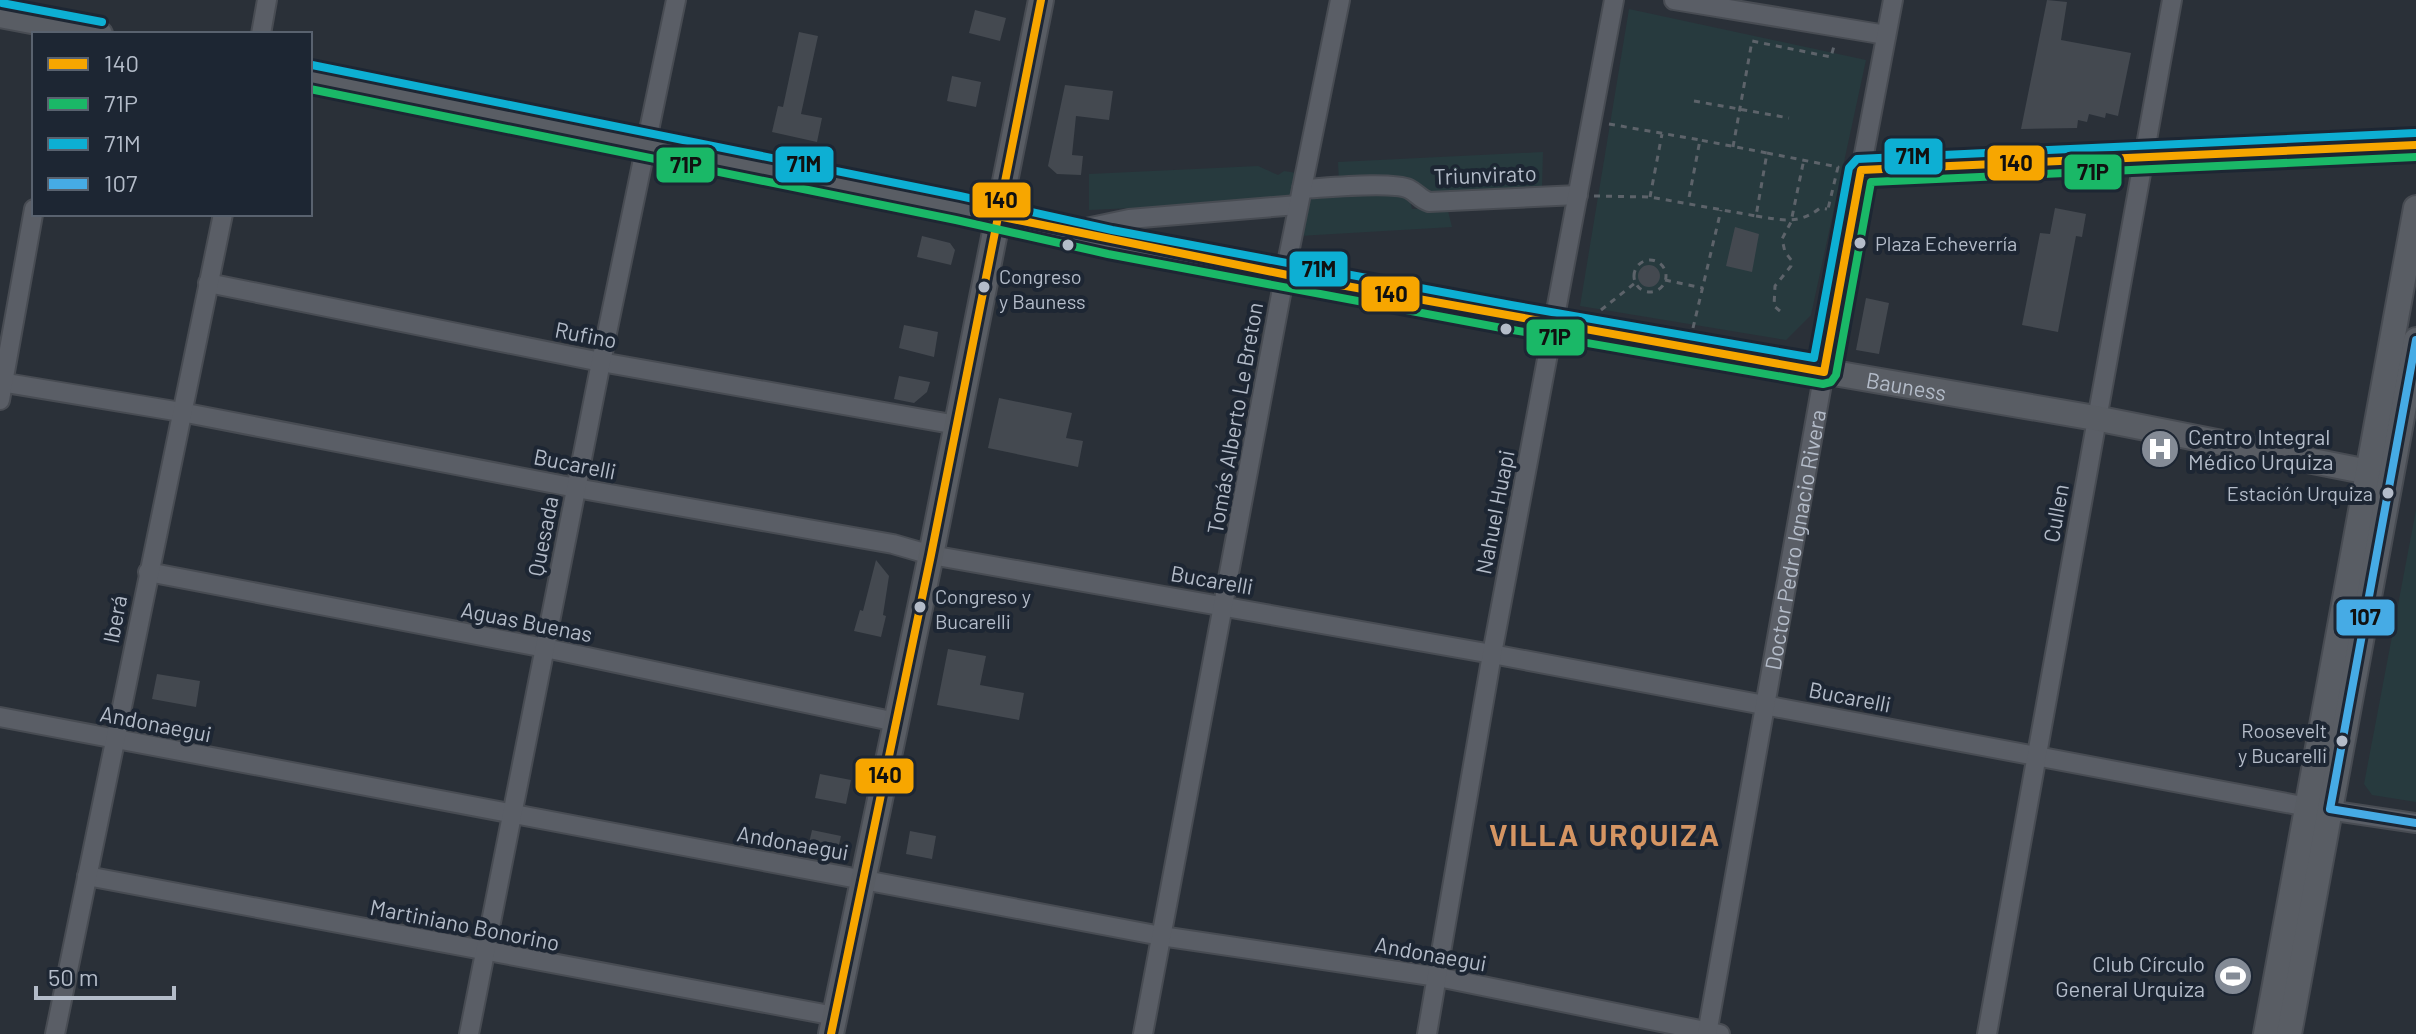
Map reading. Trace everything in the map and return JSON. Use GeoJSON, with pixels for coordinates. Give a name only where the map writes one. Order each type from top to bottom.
{"type":"FeatureCollection","features":[{"type":"Feature","properties":{"kind":"main road"},"geometry":{"type":"LineString","coordinates":[[833,1025],[931,555],[1041,0]]}},
{"type":"Feature","properties":{"kind":"main road"},"geometry":{"type":"LineString","coordinates":[[0,15],[66,30]]}},
{"type":"Feature","properties":{"kind":"main road","name":"Bauness"},"geometry":{"type":"LineString","coordinates":[[312,77],[1066,232],[1586,330],[2095,418],[2379,474]]}},
{"type":"Feature","properties":{"kind":"main road"},"geometry":{"type":"LineString","coordinates":[[1861,170],[2416,145]]}},
{"type":"Feature","properties":{"kind":"main road","name":"Doctor Pedro Ignacio Rivera"},"geometry":{"type":"LineString","coordinates":[[1824,372],[1861,170]]}},
{"type":"Feature","properties":{"kind":"main road"},"geometry":{"type":"LineString","coordinates":[[2289,1034],[2319,808],[2379,474],[2416,208]]}},
{"type":"Feature","properties":{"kind":"main road"},"geometry":{"type":"LineString","coordinates":[[2379,474],[2416,340]]}},
{"type":"Feature","properties":{"kind":"main road"},"geometry":{"type":"LineString","coordinates":[[2266,1034],[2319,808]]}},
{"type":"Feature","properties":{"kind":"street"},"geometry":{"type":"LineString","coordinates":[[261,32],[267,0]]}},
{"type":"Feature","properties":{"kind":"street","name":"Quesada"},"geometry":{"type":"LineString","coordinates":[[469,1034],[601,362],[676,0]]}},
{"type":"Feature","properties":{"kind":"street","name":"Tomás Alberto Le Breton"},"geometry":{"type":"LineString","coordinates":[[1143,1034],[1285,273],[1340,0]]}},
{"type":"Feature","properties":{"kind":"street","name":"Nahuel Huapi"},"geometry":{"type":"LineString","coordinates":[[1427,1034],[1492,654],[1614,0]]}},
{"type":"Feature","properties":{"kind":"street"},"geometry":{"type":"LineString","coordinates":[[1674,0],[1886,35]]}},
{"type":"Feature","properties":{"kind":"street","name":"Doctor Pedro Ignacio Rivera"},"geometry":{"type":"LineString","coordinates":[[1861,170],[1893,0]]}},
{"type":"Feature","properties":{"kind":"street","name":"Cullen"},"geometry":{"type":"LineString","coordinates":[[1987,1034],[2172,0]]}},
{"type":"Feature","properties":{"kind":"street","name":"Triunvirato"},"geometry":{"type":"LineString","coordinates":[[1066,232],[1129,219],[1384,186],[1409,189],[1419,199],[1429,202],[1578,195]]}},
{"type":"Feature","properties":{"kind":"street"},"geometry":{"type":"LineString","coordinates":[[1,388],[33,216]]}},
{"type":"Feature","properties":{"kind":"street","name":"Iberá"},"geometry":{"type":"LineString","coordinates":[[55,1034],[223,216]]}},
{"type":"Feature","properties":{"kind":"street","name":"Rufino"},"geometry":{"type":"LineString","coordinates":[[208,283],[601,362],[957,425]]}},
{"type":"Feature","properties":{"kind":"street","name":"Doctor Pedro Ignacio Rivera"},"geometry":{"type":"LineString","coordinates":[[1712,1033],[1824,372]]}},
{"type":"Feature","properties":{"kind":"street","name":"Bucarelli"},"geometry":{"type":"LineString","coordinates":[[1,388],[181,412],[576,488],[893,544],[931,555],[1492,654],[2319,808],[2416,823]]}},
{"type":"Feature","properties":{"kind":"street","name":"Aguas Buenas"},"geometry":{"type":"LineString","coordinates":[[148,572],[545,648],[896,722]]}},
{"type":"Feature","properties":{"kind":"street","name":"Andonaegui"},"geometry":{"type":"LineString","coordinates":[[0,717],[1161,936],[1438,977],[1712,1033]]}},
{"type":"Feature","properties":{"kind":"street","name":"Martiniano Bonorino"},"geometry":{"type":"LineString","coordinates":[[87,876],[487,953],[833,1025]]}},
{"type":"Feature","properties":{"kind":"path"},"geometry":{"type":"LineString","coordinates":[[1733,147],[1752,41],[1831,57],[1839,27]]}},
{"type":"Feature","properties":{"kind":"path"},"geometry":{"type":"LineString","coordinates":[[1694,101],[1789,118]]}},
{"type":"Feature","properties":{"kind":"path"},"geometry":{"type":"LineString","coordinates":[[1578,195],[1650,197],[1791,222],[1809,217],[1820,208],[1828,209],[1838,167],[1591,121]]}},
{"type":"Feature","properties":{"kind":"path"},"geometry":{"type":"LineString","coordinates":[[1650,197],[1662,134]]}},
{"type":"Feature","properties":{"kind":"path"},"geometry":{"type":"LineString","coordinates":[[1688,203],[1700,140]]}},
{"type":"Feature","properties":{"kind":"path"},"geometry":{"type":"LineString","coordinates":[[1756,216],[1767,153]]}},
{"type":"Feature","properties":{"kind":"path"},"geometry":{"type":"LineString","coordinates":[[1780,311],[1774,306],[1773,292],[1791,266],[1792,261],[1785,252],[1782,239],[1791,222],[1804,159]]}},
{"type":"Feature","properties":{"kind":"path"},"geometry":{"type":"LineString","coordinates":[[1688,347],[1721,209]]}},
{"type":"Feature","properties":{"kind":"path"},"geometry":{"type":"LineString","coordinates":[[1647,260],[1661,265],[1665,280],[1659,289],[1650,292],[1640,289],[1635,283],[1635,270],[1647,260]]}},
{"type":"Feature","properties":{"kind":"path"},"geometry":{"type":"LineString","coordinates":[[1665,280],[1703,288]]}},
{"type":"Feature","properties":{"kind":"path"},"geometry":{"type":"LineString","coordinates":[[1586,330],[1593,312],[1604,310],[1635,283]]}},
{"type":"Feature","properties":{"kind":"green space","name":"Plaza Echeverría"},"geometry":{"type":"Polygon","coordinates":[[[1629,9],[1866,60],[1811,315],[1786,340],[1580,306],[1629,9]]]}},
{"type":"Feature","properties":{"kind":"green space"},"geometry":{"type":"Polygon","coordinates":[[[1543,152],[1542,187],[1431,194],[1419,184],[1398,179],[1339,182],[1338,162],[1543,152]]]}},
{"type":"Feature","properties":{"kind":"green space"},"geometry":{"type":"Polygon","coordinates":[[[1258,166],[1278,175],[1284,171],[1297,173],[1295,187],[1286,201],[1089,210],[1089,174],[1258,166]]]}},
{"type":"Feature","properties":{"kind":"green space"},"geometry":{"type":"Polygon","coordinates":[[[1327,193],[1404,194],[1409,196],[1412,209],[1447,207],[1452,227],[1299,236],[1309,200],[1327,193]]]}},
{"type":"Feature","properties":{"kind":"green space"},"geometry":{"type":"Polygon","coordinates":[[[2416,510],[2416,802],[2372,795],[2364,784],[2416,510]]]}},
{"type":"Feature","properties":{"kind":"building"},"geometry":{"type":"Polygon","coordinates":[[[2047,0],[2067,2],[2061,40],[2131,53],[2118,116],[2106,113],[2105,118],[2089,114],[2087,122],[2078,120],[2077,128],[2021,129],[2047,0]]]}},
{"type":"Feature","properties":{"kind":"building"},"geometry":{"type":"Polygon","coordinates":[[[975,10],[1006,18],[1000,41],[969,33],[975,10]]]}},
{"type":"Feature","properties":{"kind":"building"},"geometry":{"type":"Polygon","coordinates":[[[799,32],[818,36],[801,114],[822,118],[817,142],[772,132],[778,106],[783,107],[799,32]]]}},
{"type":"Feature","properties":{"kind":"building"},"geometry":{"type":"Polygon","coordinates":[[[952,76],[981,82],[976,107],[947,101],[952,76]]]}},
{"type":"Feature","properties":{"kind":"building"},"geometry":{"type":"Polygon","coordinates":[[[1065,85],[1113,91],[1109,120],[1076,116],[1072,155],[1083,156],[1081,175],[1057,174],[1048,166],[1065,85]]]}},
{"type":"Feature","properties":{"kind":"building"},"geometry":{"type":"Polygon","coordinates":[[[2055,208],[2086,214],[2082,237],[2076,236],[2058,332],[2022,325],[2040,233],[2050,234],[2055,208]]]}},
{"type":"Feature","properties":{"kind":"building"},"geometry":{"type":"Polygon","coordinates":[[[1735,227],[1759,234],[1752,272],[1726,266],[1735,227]]]}},
{"type":"Feature","properties":{"kind":"building"},"geometry":{"type":"Polygon","coordinates":[[[922,236],[950,243],[955,250],[951,265],[917,257],[922,236]]]}},
{"type":"Feature","properties":{"kind":"building"},"geometry":{"type":"Polygon","coordinates":[[[1649,265],[1657,268],[1660,276],[1657,284],[1649,287],[1641,284],[1638,276],[1641,268],[1649,265]]]}},
{"type":"Feature","properties":{"kind":"building"},"geometry":{"type":"Polygon","coordinates":[[[1866,298],[1889,303],[1879,354],[1856,350],[1866,298]]]}},
{"type":"Feature","properties":{"kind":"building"},"geometry":{"type":"Polygon","coordinates":[[[904,325],[938,332],[934,357],[899,348],[904,325]]]}},
{"type":"Feature","properties":{"kind":"building"},"geometry":{"type":"Polygon","coordinates":[[[899,376],[930,382],[927,392],[914,403],[894,399],[899,376]]]}},
{"type":"Feature","properties":{"kind":"building"},"geometry":{"type":"Polygon","coordinates":[[[999,398],[1072,413],[1066,438],[1083,441],[1078,467],[988,448],[999,398]]]}},
{"type":"Feature","properties":{"kind":"building"},"geometry":{"type":"Polygon","coordinates":[[[876,560],[889,576],[881,637],[854,631],[860,610],[863,611],[876,560]]]}},
{"type":"Feature","properties":{"kind":"building"},"geometry":{"type":"Polygon","coordinates":[[[948,649],[986,656],[980,685],[1024,693],[1019,720],[937,705],[948,649]]]}},
{"type":"Feature","properties":{"kind":"building"},"geometry":{"type":"Polygon","coordinates":[[[157,674],[200,681],[196,707],[152,699],[157,674]]]}},
{"type":"Feature","properties":{"kind":"building"},"geometry":{"type":"Polygon","coordinates":[[[820,774],[851,780],[846,804],[815,798],[820,774]]]}},
{"type":"Feature","properties":{"kind":"building"},"geometry":{"type":"Polygon","coordinates":[[[812,830],[841,836],[836,858],[807,852],[812,830]]]}},
{"type":"Feature","properties":{"kind":"building"},"geometry":{"type":"Polygon","coordinates":[[[910,831],[936,836],[932,859],[906,854],[910,831]]]}},
{"type":"Feature","properties":{"kind":"transit line","name":"140"},"geometry":{"type":"LineString","coordinates":[[831,1034],[931,555],[1041,0]]}},
{"type":"Feature","properties":{"kind":"transit line","name":"71M"},"geometry":{"type":"LineString","coordinates":[[2,3],[102,22]]}},
{"type":"Feature","properties":{"kind":"transit line","name":"71M"},"geometry":{"type":"LineString","coordinates":[[312,65],[960,196],[1112,230],[1814,358],[1849,168],[1857,159],[2415,133]]}},
{"type":"Feature","properties":{"kind":"transit line","name":"71P"},"geometry":{"type":"LineString","coordinates":[[312,89],[956,220],[1108,254],[1507,329],[1823,384],[1831,382],[1836,375],[1871,182],[2416,157]]}},
{"type":"Feature","properties":{"kind":"transit line","name":"140"},"geometry":{"type":"LineString","coordinates":[[998,216],[1307,279],[1824,372],[1861,170],[2416,145]]}},
{"type":"Feature","properties":{"kind":"transit line","name":"107"},"geometry":{"type":"LineString","coordinates":[[2416,340],[2330,809],[2416,823]]}},
{"type":"Feature","properties":{"kind":"place","name":"Plaza Echeverría"},"geometry":{"type":"Point","coordinates":[1860,243]}},
{"type":"Feature","properties":{"kind":"place","name":"Congreso y Bauness"},"geometry":{"type":"Point","coordinates":[984,287]}},
{"type":"Feature","properties":{"kind":"place","name":"Centro Integral Médico Urquiza"},"geometry":{"type":"Point","coordinates":[2160,449]}},
{"type":"Feature","properties":{"kind":"place","name":"Estación Urquiza"},"geometry":{"type":"Point","coordinates":[2388,493]}},
{"type":"Feature","properties":{"kind":"place","name":"Congreso y Bucarelli"},"geometry":{"type":"Point","coordinates":[920,607]}},
{"type":"Feature","properties":{"kind":"place","name":"Roosevelt y Bucarelli"},"geometry":{"type":"Point","coordinates":[2342,741]}},
{"type":"Feature","properties":{"kind":"place","name":"Club Círculo General Urquiza"},"geometry":{"type":"Point","coordinates":[2233,976]}},
{"type":"Feature","properties":{"kind":"district","name":"VILLA URQUIZA"},"geometry":{"type":"Point","coordinates":[1605,834]}}]}
